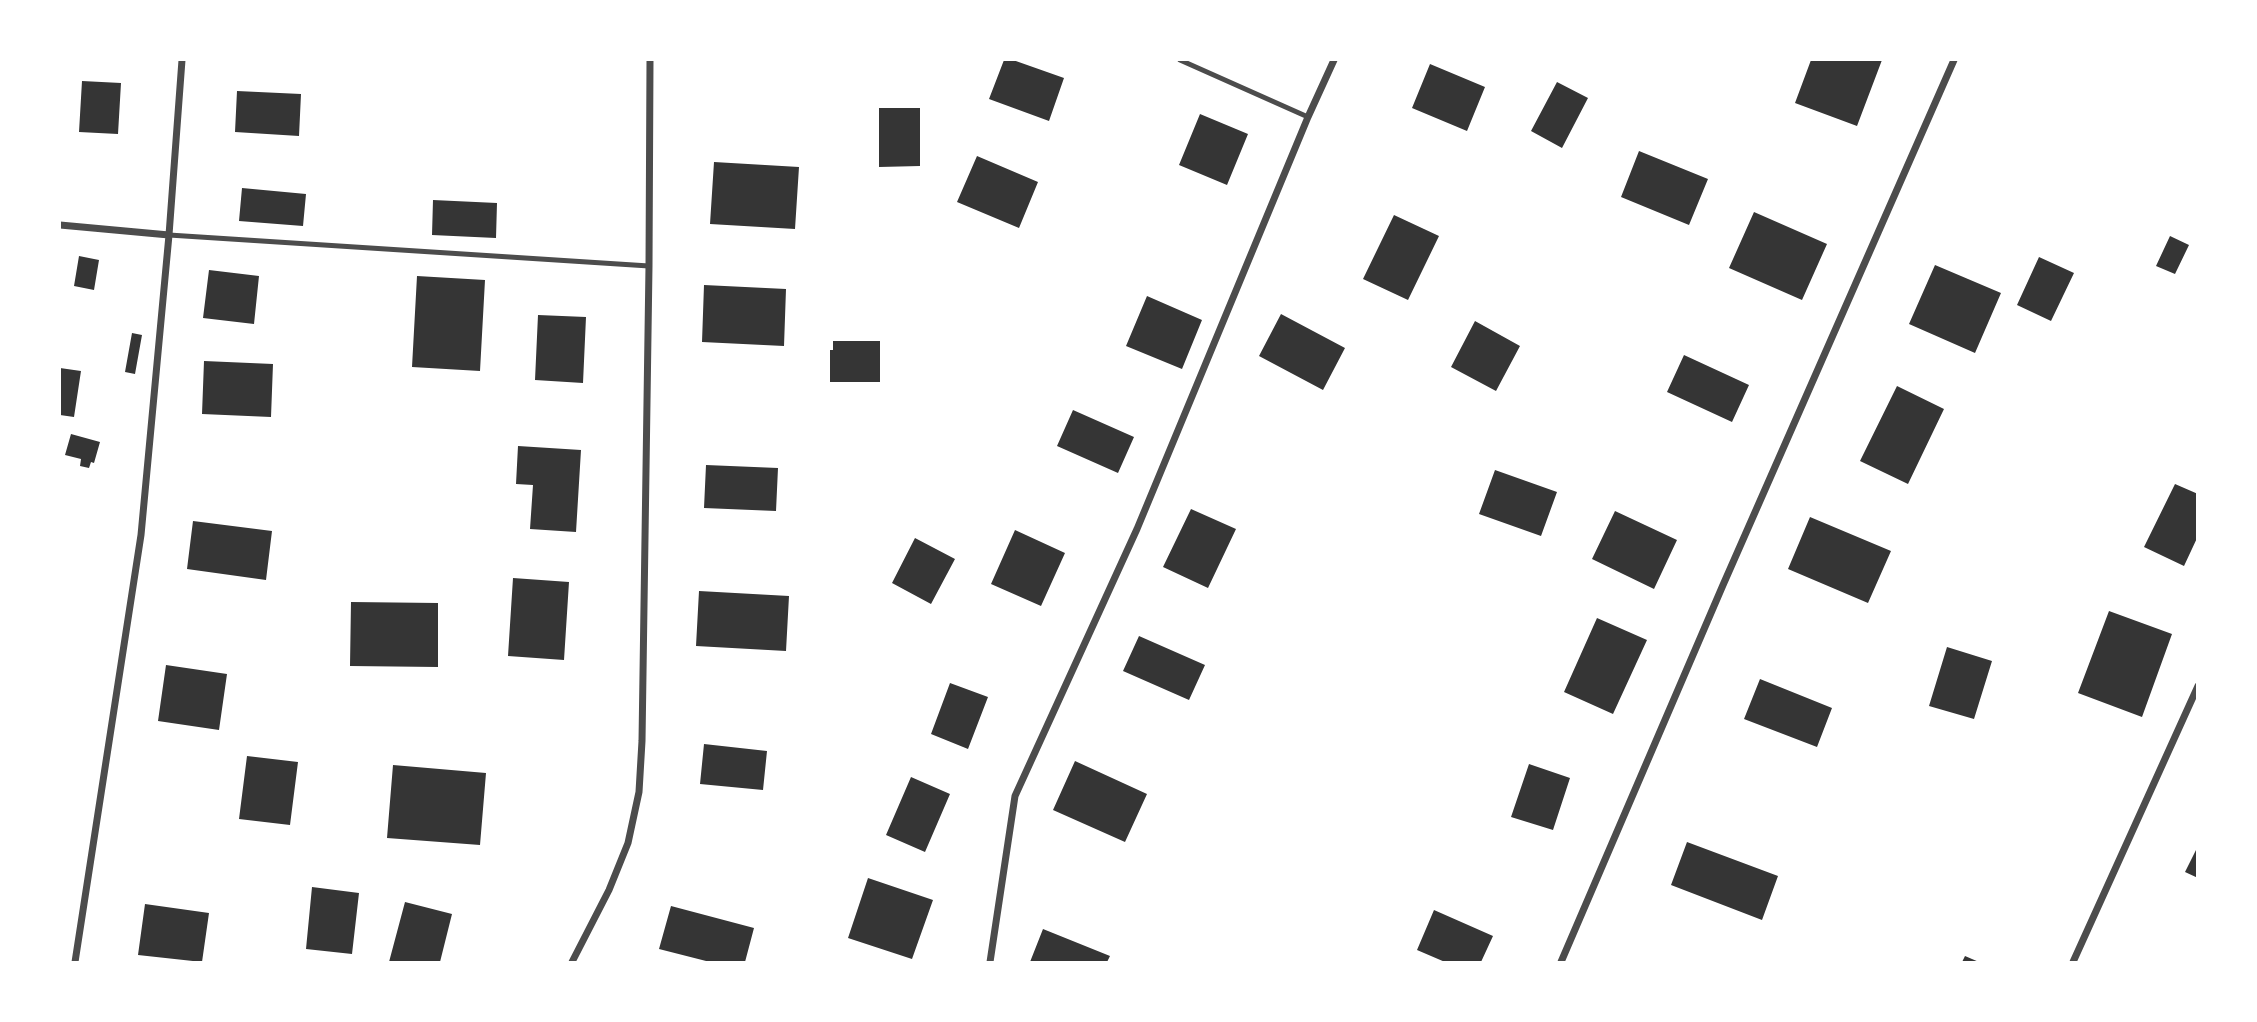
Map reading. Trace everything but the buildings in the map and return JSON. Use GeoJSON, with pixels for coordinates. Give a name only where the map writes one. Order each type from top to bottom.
{"type":"FeatureCollection","features":[{"type":"Feature","properties":{"kind":"street"},"geometry":{"type":"LineString","coordinates":[[75,962],[142,535],[182,60]]}},
{"type":"Feature","properties":{"kind":"street"},"geometry":{"type":"LineString","coordinates":[[572,962],[609,890],[628,843],[639,792],[642,741],[650,60]]}},
{"type":"Feature","properties":{"kind":"street"},"geometry":{"type":"LineString","coordinates":[[990,962],[1015,796],[1137,530],[1334,60]]}},
{"type":"Feature","properties":{"kind":"street"},"geometry":{"type":"LineString","coordinates":[[1561,962],[1728,572],[1954,60]]}},
{"type":"Feature","properties":{"kind":"street"},"geometry":{"type":"LineString","coordinates":[[60,225],[169,234]]}},
{"type":"Feature","properties":{"kind":"street"},"geometry":{"type":"LineString","coordinates":[[2073,962],[2197,686]]}},
{"type":"Feature","properties":{"kind":"lane"},"geometry":{"type":"LineString","coordinates":[[1180,60],[1308,117]]}},
{"type":"Feature","properties":{"kind":"lane"},"geometry":{"type":"LineString","coordinates":[[169,234],[649,266]]}}]}
